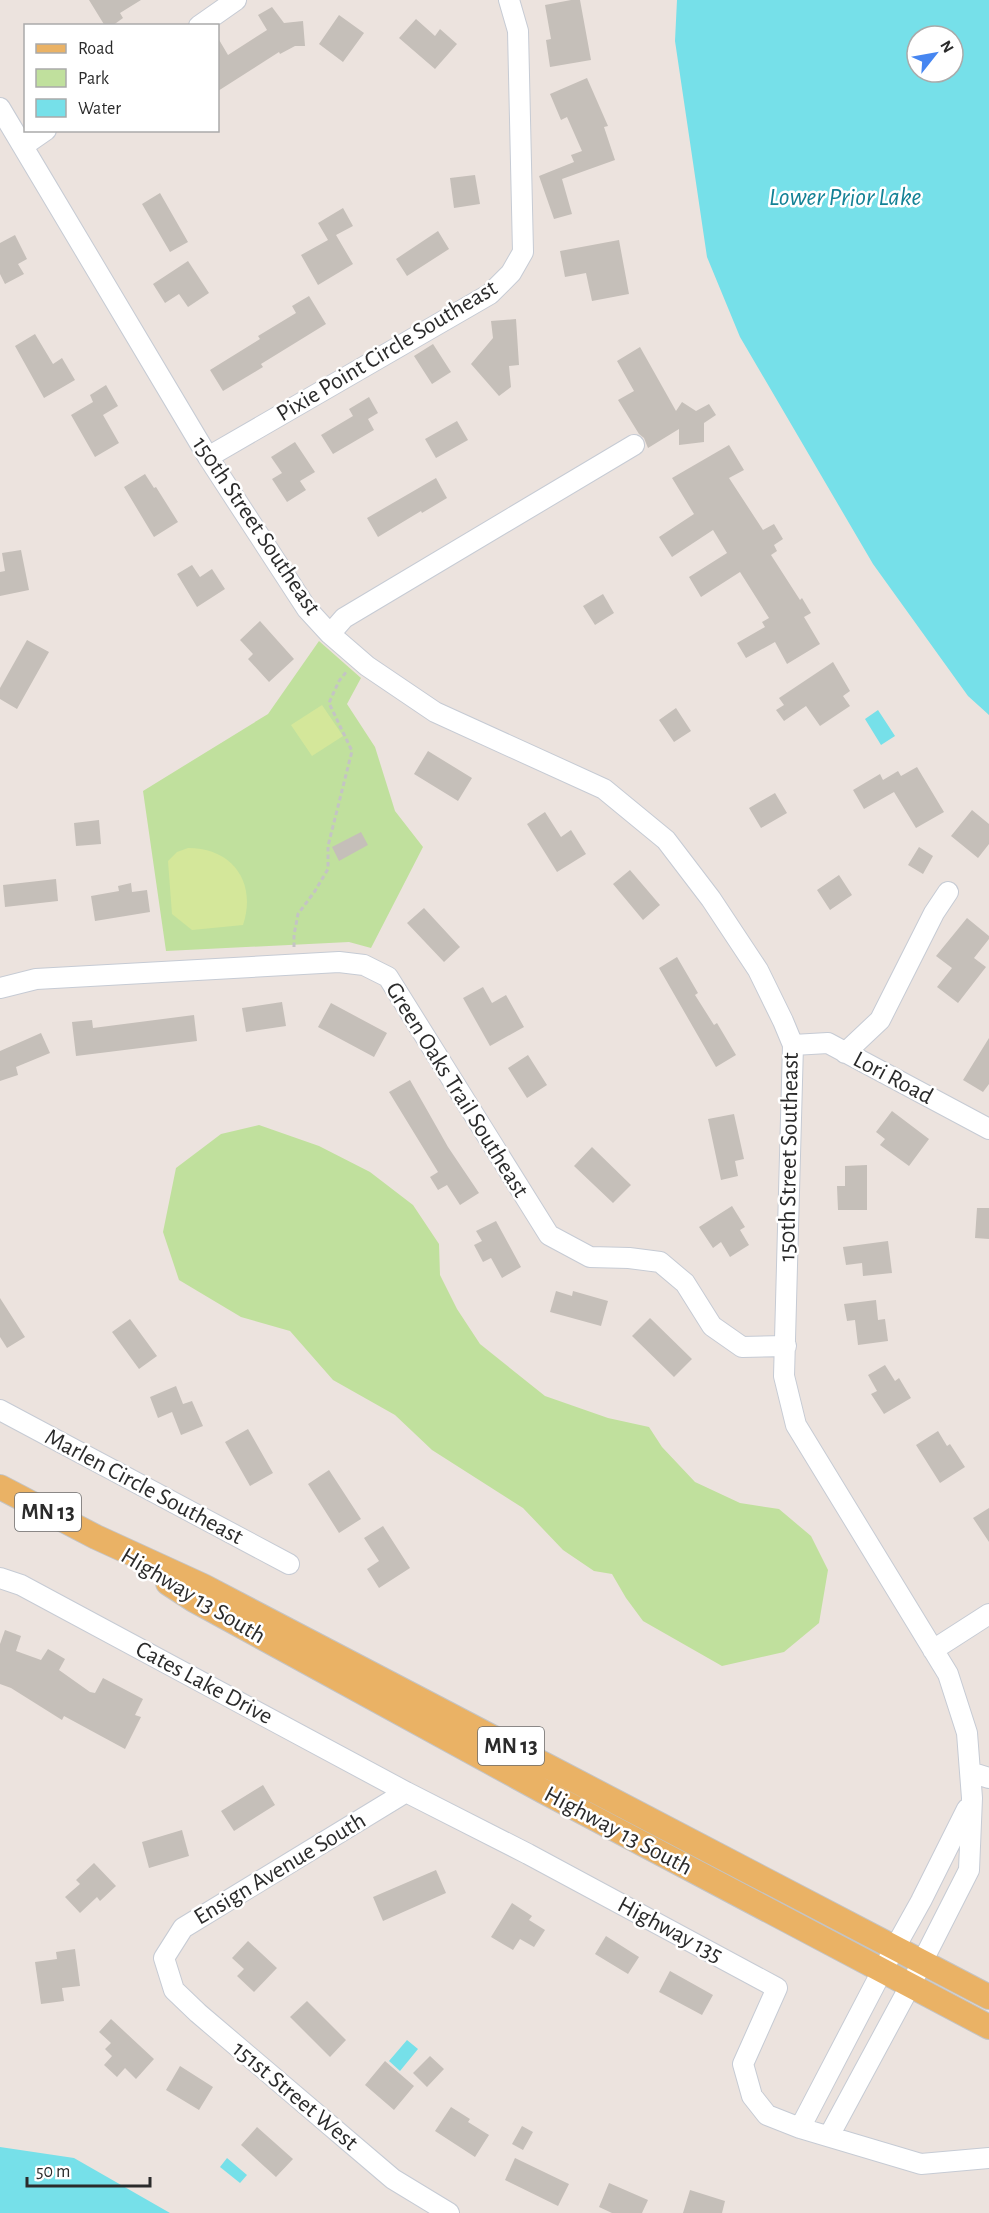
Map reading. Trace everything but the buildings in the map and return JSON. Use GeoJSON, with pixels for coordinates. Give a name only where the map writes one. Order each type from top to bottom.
{"type":"FeatureCollection","features":[{"type":"Feature","properties":{"kind":"main road","name":"Highway 13 South"},"geometry":{"type":"LineString","coordinates":[[0,1487],[96,1537],[213,1591],[989,1997]]}},
{"type":"Feature","properties":{"kind":"main road","name":"Highway 13 South"},"geometry":{"type":"LineString","coordinates":[[96,1537],[194,1600],[379,1703],[989,2027]]}},
{"type":"Feature","properties":{"kind":"street"},"geometry":{"type":"LineString","coordinates":[[202,24],[236,0]]}},
{"type":"Feature","properties":{"kind":"street","name":"Pixie Point Circle Southeast"},"geometry":{"type":"LineString","coordinates":[[208,457],[490,294],[512,273],[523,252],[518,31],[509,0]]}},
{"type":"Feature","properties":{"kind":"street","name":"150th Street Southeast"},"geometry":{"type":"LineString","coordinates":[[0,108],[208,457],[307,609],[330,634],[357,657],[435,712],[603,789],[666,840],[711,899],[758,970],[783,1021],[793,1045],[784,1376],[796,1425],[948,1674],[980,1775],[948,1851],[882,1971]]}},
{"type":"Feature","properties":{"kind":"street"},"geometry":{"type":"LineString","coordinates":[[23,146],[43,132]]}},
{"type":"Feature","properties":{"kind":"street"},"geometry":{"type":"LineString","coordinates":[[330,634],[344,618],[634,445]]}},
{"type":"Feature","properties":{"kind":"street"},"geometry":{"type":"LineString","coordinates":[[845,1053],[880,1020],[934,913],[948,892]]}},
{"type":"Feature","properties":{"kind":"street","name":"Green Oaks Trail Southeast"},"geometry":{"type":"LineString","coordinates":[[0,988],[36,979],[339,962],[364,965],[388,977],[549,1235],[590,1257],[660,1262],[685,1282],[712,1326],[742,1347],[786,1346]]}},
{"type":"Feature","properties":{"kind":"street","name":"Lori Road"},"geometry":{"type":"LineString","coordinates":[[793,1045],[828,1043],[989,1130]]}},
{"type":"Feature","properties":{"kind":"street","name":"Marlen Circle Southeast"},"geometry":{"type":"LineString","coordinates":[[0,1410],[289,1564]]}},
{"type":"Feature","properties":{"kind":"street","name":"Cates Lake Drive"},"geometry":{"type":"LineString","coordinates":[[0,1578],[21,1585],[406,1792]]}},
{"type":"Feature","properties":{"kind":"street"},"geometry":{"type":"LineString","coordinates":[[933,1650],[989,1614]]}},
{"type":"Feature","properties":{"kind":"street","name":"Ensign Avenue South"},"geometry":{"type":"LineString","coordinates":[[164,1958],[183,1928],[406,1792]]}},
{"type":"Feature","properties":{"kind":"street","name":"Highway 135"},"geometry":{"type":"LineString","coordinates":[[406,1792],[528,1854],[777,1988],[743,2064],[753,2096],[767,2115],[801,2128],[921,2164],[989,2158]]}},
{"type":"Feature","properties":{"kind":"street","name":"150th Street Southeast"},"geometry":{"type":"LineString","coordinates":[[910,1986],[969,1869],[972,1798]]}},
{"type":"Feature","properties":{"kind":"street","name":"151st Street West"},"geometry":{"type":"LineString","coordinates":[[164,1958],[174,1990],[198,2013],[393,2179],[449,2213]]}},
{"type":"Feature","properties":{"kind":"street"},"geometry":{"type":"LineString","coordinates":[[801,2128],[882,1971]]}},
{"type":"Feature","properties":{"kind":"street"},"geometry":{"type":"LineString","coordinates":[[829,2136],[910,1986]]}},
{"type":"Feature","properties":{"kind":"path"},"geometry":{"type":"LineString","coordinates":[[295,964],[294,935],[298,914],[328,869],[328,846],[352,751],[329,703],[339,681],[357,657]]}},
{"type":"Feature","properties":{"kind":"green space"},"geometry":{"type":"Polygon","coordinates":[[[319,641],[361,678],[347,704],[375,747],[395,811],[423,847],[371,948],[349,942],[166,951],[143,791],[268,714],[319,641]]]}},
{"type":"Feature","properties":{"kind":"green space"},"geometry":{"type":"Polygon","coordinates":[[[322,705],[343,736],[312,756],[291,725],[322,705]]]}},
{"type":"Feature","properties":{"kind":"green space"},"geometry":{"type":"Polygon","coordinates":[[[188,848],[218,854],[238,871],[247,895],[247,910],[243,925],[192,930],[172,914],[168,861],[177,852],[188,848]]]}},
{"type":"Feature","properties":{"kind":"green space"},"geometry":{"type":"Polygon","coordinates":[[[259,1125],[319,1146],[370,1172],[413,1205],[439,1244],[440,1275],[457,1309],[480,1344],[545,1396],[608,1418],[649,1427],[662,1447],[695,1482],[740,1503],[779,1509],[811,1536],[828,1570],[819,1623],[784,1652],[722,1666],[643,1621],[612,1574],[594,1571],[563,1550],[523,1508],[432,1450],[395,1415],[333,1380],[290,1331],[241,1317],[179,1280],[163,1232],[176,1168],[221,1134],[259,1125]]]}},
{"type":"Feature","properties":{"kind":"water","name":"Lower Prior Lake"},"geometry":{"type":"Polygon","coordinates":[[[677,0],[989,0],[989,715],[968,696],[873,564],[740,337],[707,257],[675,41],[677,0]]]}},
{"type":"Feature","properties":{"kind":"water"},"geometry":{"type":"Polygon","coordinates":[[[878,710],[895,736],[881,745],[865,719],[878,710]]]}},
{"type":"Feature","properties":{"kind":"water"},"geometry":{"type":"Polygon","coordinates":[[[407,2040],[418,2049],[400,2071],[389,2061],[407,2040]]]}},
{"type":"Feature","properties":{"kind":"water"},"geometry":{"type":"Polygon","coordinates":[[[0,2147],[74,2158],[170,2213],[0,2213],[0,2147]]]}},
{"type":"Feature","properties":{"kind":"water"},"geometry":{"type":"Polygon","coordinates":[[[227,2158],[247,2175],[240,2183],[220,2167],[227,2158]]]}}]}
